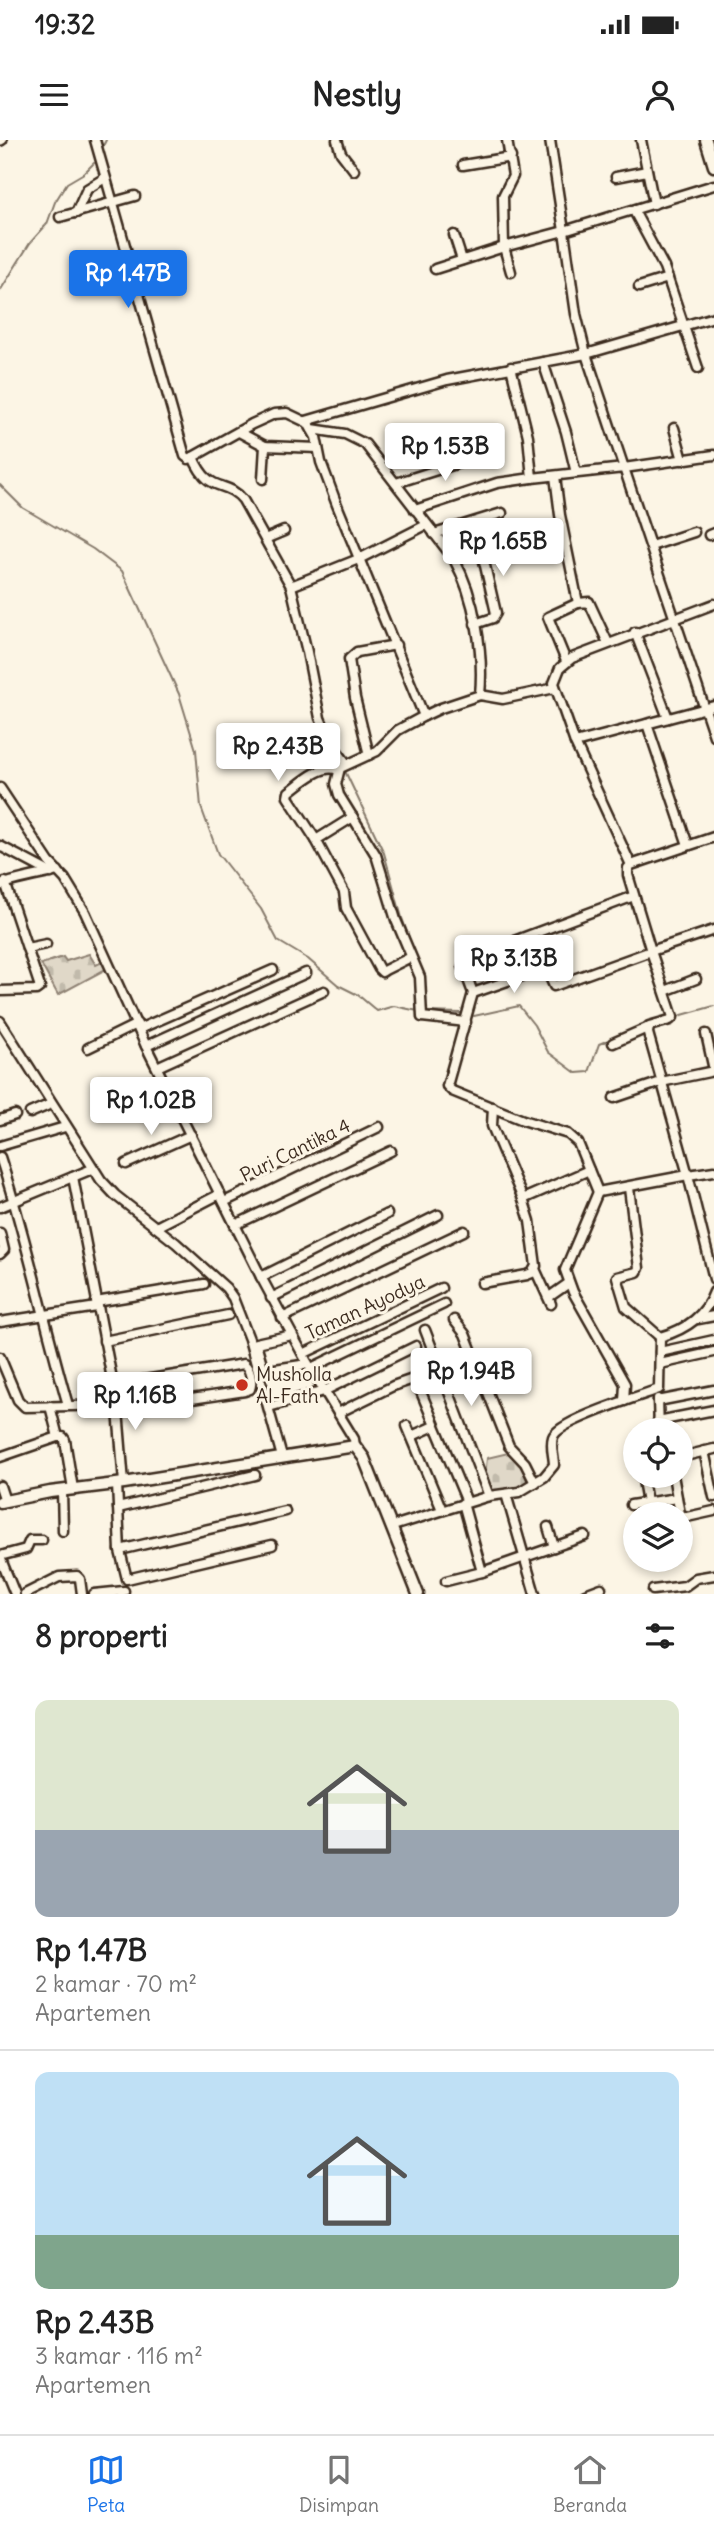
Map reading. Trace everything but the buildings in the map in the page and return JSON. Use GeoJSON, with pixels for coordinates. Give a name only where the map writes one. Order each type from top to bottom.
{"type":"FeatureCollection","features":[{"type":"Feature","properties":{"kind":"street"},"geometry":{"type":"LineString","coordinates":[[95,140],[185,456],[192,458],[209,482],[240,496],[291,586],[320,718],[342,767],[337,790],[376,855],[389,902],[420,977],[424,1018],[466,1022]]}},
{"type":"Feature","properties":{"kind":"street"},"geometry":{"type":"LineString","coordinates":[[337,140],[341,153],[354,170]]}},
{"type":"Feature","properties":{"kind":"street"},"geometry":{"type":"LineString","coordinates":[[507,140],[513,176],[503,196],[504,247],[511,272]]}},
{"type":"Feature","properties":{"kind":"street"},"geometry":{"type":"LineString","coordinates":[[551,140],[576,314],[586,354],[674,618],[710,707],[714,736]]}},
{"type":"Feature","properties":{"kind":"street"},"geometry":{"type":"LineString","coordinates":[[641,140],[654,204]]}},
{"type":"Feature","properties":{"kind":"street"},"geometry":{"type":"LineString","coordinates":[[706,140],[713,162]]}},
{"type":"Feature","properties":{"kind":"street"},"geometry":{"type":"LineString","coordinates":[[463,165],[511,157]]}},
{"type":"Feature","properties":{"kind":"street"},"geometry":{"type":"LineString","coordinates":[[616,177],[647,171]]}},
{"type":"Feature","properties":{"kind":"street"},"geometry":{"type":"LineString","coordinates":[[76,213],[87,189],[105,178]]}},
{"type":"Feature","properties":{"kind":"street"},"geometry":{"type":"LineString","coordinates":[[435,269],[714,185]]}},
{"type":"Feature","properties":{"kind":"street"},"geometry":{"type":"LineString","coordinates":[[60,217],[135,196]]}},
{"type":"Feature","properties":{"kind":"street"},"geometry":{"type":"LineString","coordinates":[[634,211],[668,278],[698,368]]}},
{"type":"Feature","properties":{"kind":"street"},"geometry":{"type":"LineString","coordinates":[[454,235],[462,260]]}},
{"type":"Feature","properties":{"kind":"street"},"geometry":{"type":"LineString","coordinates":[[639,287],[668,278]]}},
{"type":"Feature","properties":{"kind":"street"},"geometry":{"type":"LineString","coordinates":[[306,421],[475,373],[586,354],[714,317]]}},
{"type":"Feature","properties":{"kind":"street"},"geometry":{"type":"LineString","coordinates":[[543,362],[576,473]]}},
{"type":"Feature","properties":{"kind":"street"},"geometry":{"type":"LineString","coordinates":[[511,367],[528,436],[532,478]]}},
{"type":"Feature","properties":{"kind":"street"},"geometry":{"type":"LineString","coordinates":[[192,458],[252,424],[280,413],[306,421],[313,429],[337,505],[424,716]]}},
{"type":"Feature","properties":{"kind":"street"},"geometry":{"type":"LineString","coordinates":[[674,428],[683,460]]}},
{"type":"Feature","properties":{"kind":"street"},"geometry":{"type":"LineString","coordinates":[[313,429],[345,434],[370,449],[454,559],[463,576],[475,624],[481,695]]}},
{"type":"Feature","properties":{"kind":"street"},"geometry":{"type":"LineString","coordinates":[[239,432],[265,446],[318,448]]}},
{"type":"Feature","properties":{"kind":"street"},"geometry":{"type":"LineString","coordinates":[[263,480],[265,446]]}},
{"type":"Feature","properties":{"kind":"street"},"geometry":{"type":"LineString","coordinates":[[396,483],[484,455]]}},
{"type":"Feature","properties":{"kind":"street"},"geometry":{"type":"LineString","coordinates":[[415,510],[497,483],[714,455]]}},
{"type":"Feature","properties":{"kind":"street"},"geometry":{"type":"LineString","coordinates":[[555,475],[560,515],[578,603]]}},
{"type":"Feature","properties":{"kind":"street"},"geometry":{"type":"LineString","coordinates":[[434,534],[502,513]]}},
{"type":"Feature","properties":{"kind":"street"},"geometry":{"type":"LineString","coordinates":[[291,586],[360,558],[426,525]]}},
{"type":"Feature","properties":{"kind":"street"},"geometry":{"type":"LineString","coordinates":[[265,539],[284,531]]}},
{"type":"Feature","properties":{"kind":"street"},"geometry":{"type":"LineString","coordinates":[[651,547],[694,532]]}},
{"type":"Feature","properties":{"kind":"street"},"geometry":{"type":"LineString","coordinates":[[454,559],[476,553],[481,553],[483,557],[496,613],[493,618],[475,624]]}},
{"type":"Feature","properties":{"kind":"street"},"geometry":{"type":"LineString","coordinates":[[566,661],[548,617],[578,603],[589,603],[608,643]]}},
{"type":"Feature","properties":{"kind":"street"},"geometry":{"type":"LineString","coordinates":[[631,865],[575,743],[555,688],[558,671],[566,661],[635,632],[714,604]]}},
{"type":"Feature","properties":{"kind":"street"},"geometry":{"type":"LineString","coordinates":[[635,632],[668,718]]}},
{"type":"Feature","properties":{"kind":"street"},"geometry":{"type":"LineString","coordinates":[[369,755],[349,659],[357,652],[396,645]]}},
{"type":"Feature","properties":{"kind":"street"},"geometry":{"type":"LineString","coordinates":[[411,957],[382,972],[379,969],[346,908],[344,892],[288,794],[323,770],[342,767],[377,751],[398,730],[450,704],[481,695],[503,699],[555,688]]}},
{"type":"Feature","properties":{"kind":"street"},"geometry":{"type":"LineString","coordinates":[[575,743],[710,707]]}},
{"type":"Feature","properties":{"kind":"street"},"geometry":{"type":"LineString","coordinates":[[647,724],[688,845]]}},
{"type":"Feature","properties":{"kind":"street"},"geometry":{"type":"LineString","coordinates":[[0,788],[55,872],[85,912],[146,1046],[271,1298],[364,1458],[418,1594]]}},
{"type":"Feature","properties":{"kind":"street"},"geometry":{"type":"LineString","coordinates":[[316,840],[353,817]]}},
{"type":"Feature","properties":{"kind":"street"},"geometry":{"type":"LineString","coordinates":[[612,1043],[673,1017],[627,870],[631,865],[714,837]]}},
{"type":"Feature","properties":{"kind":"street"},"geometry":{"type":"LineString","coordinates":[[0,846],[55,872]]}},
{"type":"Feature","properties":{"kind":"street"},"geometry":{"type":"LineString","coordinates":[[0,991],[38,989],[27,948],[3,884],[55,872]]}},
{"type":"Feature","properties":{"kind":"street"},"geometry":{"type":"LineString","coordinates":[[627,1400],[625,1384],[569,1283],[565,1270],[598,1192],[578,1143],[568,1134],[523,1120],[452,1091],[447,1086],[473,993],[463,966],[466,959],[634,896]]}},
{"type":"Feature","properties":{"kind":"street"},"geometry":{"type":"LineString","coordinates":[[531,935],[552,984],[557,986],[714,930]]}},
{"type":"Feature","properties":{"kind":"street"},"geometry":{"type":"LineString","coordinates":[[27,948],[46,944]]}},
{"type":"Feature","properties":{"kind":"street"},"geometry":{"type":"LineString","coordinates":[[473,993],[545,968]]}},
{"type":"Feature","properties":{"kind":"street"},"geometry":{"type":"LineString","coordinates":[[88,1048],[272,970]]}},
{"type":"Feature","properties":{"kind":"street"},"geometry":{"type":"LineString","coordinates":[[146,1046],[306,973]]}},
{"type":"Feature","properties":{"kind":"street"},"geometry":{"type":"LineString","coordinates":[[665,991],[696,979]]}},
{"type":"Feature","properties":{"kind":"street"},"geometry":{"type":"LineString","coordinates":[[157,1067],[324,991]]}},
{"type":"Feature","properties":{"kind":"street"},"geometry":{"type":"LineString","coordinates":[[0,1021],[90,1170],[108,1189],[156,1227],[233,1298],[246,1329],[269,1407],[277,1458]]}},
{"type":"Feature","properties":{"kind":"street"},"geometry":{"type":"LineString","coordinates":[[648,1028],[714,1279]]}},
{"type":"Feature","properties":{"kind":"street"},"geometry":{"type":"LineString","coordinates":[[614,1098],[661,1082],[714,1071],[706,1034]]}},
{"type":"Feature","properties":{"kind":"street"},"geometry":{"type":"LineString","coordinates":[[30,1113],[51,1104]]}},
{"type":"Feature","properties":{"kind":"street"},"geometry":{"type":"LineString","coordinates":[[493,1107],[492,1128],[523,1199],[536,1255],[535,1269],[550,1301],[569,1283]]}},
{"type":"Feature","properties":{"kind":"street"},"geometry":{"type":"LineString","coordinates":[[0,1120],[15,1115]]}},
{"type":"Feature","properties":{"kind":"street"},"geometry":{"type":"LineString","coordinates":[[0,1146],[62,1127]]}},
{"type":"Feature","properties":{"kind":"street","name":"Puri Cantika 4"},"geometry":{"type":"LineString","coordinates":[[156,1227],[379,1127]]}},
{"type":"Feature","properties":{"kind":"street"},"geometry":{"type":"LineString","coordinates":[[126,1164],[191,1135]]}},
{"type":"Feature","properties":{"kind":"street"},"geometry":{"type":"LineString","coordinates":[[235,1225],[391,1150]]}},
{"type":"Feature","properties":{"kind":"street"},"geometry":{"type":"LineString","coordinates":[[0,1157],[14,1200],[42,1315],[68,1405]]}},
{"type":"Feature","properties":{"kind":"street"},"geometry":{"type":"LineString","coordinates":[[0,1206],[90,1170]]}},
{"type":"Feature","properties":{"kind":"street"},"geometry":{"type":"LineString","coordinates":[[523,1199],[590,1170]]}},
{"type":"Feature","properties":{"kind":"street"},"geometry":{"type":"LineString","coordinates":[[598,1192],[714,1171]]}},
{"type":"Feature","properties":{"kind":"street"},"geometry":{"type":"LineString","coordinates":[[73,1177],[118,1407],[120,1550],[127,1578],[272,1545]]}},
{"type":"Feature","properties":{"kind":"street"},"geometry":{"type":"LineString","coordinates":[[623,1189],[639,1268],[637,1272],[617,1277],[626,1307],[660,1338],[658,1418]]}},
{"type":"Feature","properties":{"kind":"street"},"geometry":{"type":"LineString","coordinates":[[261,1277],[387,1214]]}},
{"type":"Feature","properties":{"kind":"street"},"geometry":{"type":"LineString","coordinates":[[271,1298],[438,1215]]}},
{"type":"Feature","properties":{"kind":"street"},"geometry":{"type":"LineString","coordinates":[[282,1318],[464,1231]]}},
{"type":"Feature","properties":{"kind":"street"},"geometry":{"type":"LineString","coordinates":[[0,1233],[4,1250],[0,1254]]}},
{"type":"Feature","properties":{"kind":"street"},"geometry":{"type":"LineString","coordinates":[[482,1283],[527,1275],[535,1269]]}},
{"type":"Feature","properties":{"kind":"street"},"geometry":{"type":"LineString","coordinates":[[0,1322],[204,1284]]}},
{"type":"Feature","properties":{"kind":"street","name":"Taman Ayodya"},"geometry":{"type":"LineString","coordinates":[[303,1354],[441,1288]]}},
{"type":"Feature","properties":{"kind":"street"},"geometry":{"type":"LineString","coordinates":[[660,1338],[698,1319],[709,1306],[714,1292]]}},
{"type":"Feature","properties":{"kind":"street"},"geometry":{"type":"LineString","coordinates":[[292,1335],[256,1343],[263,1367],[268,1370],[309,1366],[444,1304]]}},
{"type":"Feature","properties":{"kind":"street"},"geometry":{"type":"LineString","coordinates":[[104,1341],[228,1315]]}},
{"type":"Feature","properties":{"kind":"street"},"geometry":{"type":"LineString","coordinates":[[698,1319],[714,1316]]}},
{"type":"Feature","properties":{"kind":"street"},"geometry":{"type":"LineString","coordinates":[[454,1320],[465,1334],[509,1446],[525,1464],[535,1483]]}},
{"type":"Feature","properties":{"kind":"street"},"geometry":{"type":"LineString","coordinates":[[425,1330],[489,1496]]}},
{"type":"Feature","properties":{"kind":"street"},"geometry":{"type":"LineString","coordinates":[[660,1352],[714,1340]]}},
{"type":"Feature","properties":{"kind":"street"},"geometry":{"type":"LineString","coordinates":[[269,1407],[324,1391],[416,1346]]}},
{"type":"Feature","properties":{"kind":"street"},"geometry":{"type":"LineString","coordinates":[[660,1364],[714,1352]]}},
{"type":"Feature","properties":{"kind":"street"},"geometry":{"type":"LineString","coordinates":[[0,1357],[21,1405],[118,1407],[245,1391],[250,1389],[252,1383],[244,1364],[113,1385]]}},
{"type":"Feature","properties":{"kind":"street"},"geometry":{"type":"LineString","coordinates":[[338,1413],[393,1385],[413,1379],[435,1426],[465,1503],[482,1572]]}},
{"type":"Feature","properties":{"kind":"street"},"geometry":{"type":"LineString","coordinates":[[393,1526],[489,1496],[519,1492],[554,1468],[552,1440],[559,1429],[659,1389]]}},
{"type":"Feature","properties":{"kind":"street"},"geometry":{"type":"LineString","coordinates":[[658,1401],[714,1390]]}},
{"type":"Feature","properties":{"kind":"street"},"geometry":{"type":"LineString","coordinates":[[50,1406],[58,1437]]}},
{"type":"Feature","properties":{"kind":"street"},"geometry":{"type":"LineString","coordinates":[[686,1418],[714,1410]]}},
{"type":"Feature","properties":{"kind":"street"},"geometry":{"type":"LineString","coordinates":[[407,1426],[442,1510]]}},
{"type":"Feature","properties":{"kind":"street"},"geometry":{"type":"LineString","coordinates":[[412,1436],[435,1426]]}},
{"type":"Feature","properties":{"kind":"street"},"geometry":{"type":"LineString","coordinates":[[0,1457],[63,1437],[74,1489]]}},
{"type":"Feature","properties":{"kind":"street"},"geometry":{"type":"LineString","coordinates":[[0,1486],[2,1502],[62,1490],[355,1446]]}},
{"type":"Feature","properties":{"kind":"street"},"geometry":{"type":"LineString","coordinates":[[693,1454],[714,1449]]}},
{"type":"Feature","properties":{"kind":"street"},"geometry":{"type":"LineString","coordinates":[[704,1451],[714,1497]]}},
{"type":"Feature","properties":{"kind":"street"},"geometry":{"type":"LineString","coordinates":[[118,1508],[255,1475]]}},
{"type":"Feature","properties":{"kind":"street"},"geometry":{"type":"LineString","coordinates":[[644,1488],[647,1502],[677,1498]]}},
{"type":"Feature","properties":{"kind":"street"},"geometry":{"type":"LineString","coordinates":[[675,1488],[678,1502]]}},
{"type":"Feature","properties":{"kind":"street"},"geometry":{"type":"LineString","coordinates":[[62,1490],[63,1531]]}},
{"type":"Feature","properties":{"kind":"street"},"geometry":{"type":"LineString","coordinates":[[506,1494],[535,1594]]}},
{"type":"Feature","properties":{"kind":"street"},"geometry":{"type":"LineString","coordinates":[[120,1550],[285,1511]]}},
{"type":"Feature","properties":{"kind":"street"},"geometry":{"type":"LineString","coordinates":[[693,1516],[714,1511]]}},
{"type":"Feature","properties":{"kind":"street"},"geometry":{"type":"LineString","coordinates":[[548,1527],[554,1547]]}},
{"type":"Feature","properties":{"kind":"street"},"geometry":{"type":"LineString","coordinates":[[446,1581],[482,1572],[585,1536]]}},
{"type":"Feature","properties":{"kind":"street"},"geometry":{"type":"LineString","coordinates":[[15,1594],[0,1557],[26,1549],[29,1541],[43,1540]]}},
{"type":"Feature","properties":{"kind":"street"},"geometry":{"type":"LineString","coordinates":[[653,1590],[685,1586],[696,1578],[714,1575]]}},
{"type":"Feature","properties":{"kind":"street"},"geometry":{"type":"LineString","coordinates":[[25,1594],[59,1577],[77,1576],[82,1594]]}},
{"type":"Feature","properties":{"kind":"street"},"geometry":{"type":"LineString","coordinates":[[585,1594],[601,1588]]}},
{"type":"Feature","properties":{"kind":"street"},"geometry":{"type":"LineString","coordinates":[[94,1594],[124,1591]]}},
{"type":"Feature","properties":{"kind":"green space"},"geometry":{"type":"Polygon","coordinates":[[[89,954],[96,965],[102,962],[106,969],[58,995],[41,964],[63,957],[66,961],[89,954]]]}},
{"type":"Feature","properties":{"kind":"green space"},"geometry":{"type":"Polygon","coordinates":[[[508,1453],[520,1462],[528,1483],[511,1491],[491,1491],[485,1476],[487,1458],[508,1453]]]}},
{"type":"Feature","properties":{"kind":"waterway"},"geometry":{"type":"LineString","coordinates":[[103,146],[106,140]]}},
{"type":"Feature","properties":{"kind":"waterway"},"geometry":{"type":"LineString","coordinates":[[0,291],[30,243],[47,224],[55,202],[67,183],[94,163]]}},
{"type":"Feature","properties":{"kind":"waterway"},"geometry":{"type":"LineString","coordinates":[[0,485],[23,508],[93,549],[122,571],[179,694],[196,750],[201,807],[218,854],[261,909],[278,941],[308,959],[338,985],[358,995],[377,1011],[394,1006],[418,1011]]}},
{"type":"Feature","properties":{"kind":"waterway"},"geometry":{"type":"LineString","coordinates":[[212,486],[229,493]]}},
{"type":"Feature","properties":{"kind":"waterway"},"geometry":{"type":"LineString","coordinates":[[318,724],[323,734]]}},
{"type":"Feature","properties":{"kind":"waterway"},"geometry":{"type":"LineString","coordinates":[[344,769],[384,853],[418,963]]}},
{"type":"Feature","properties":{"kind":"waterway"},"geometry":{"type":"LineString","coordinates":[[474,1016],[519,1006],[534,1025],[548,1052],[576,1073],[589,1072],[599,1044],[642,1026]]}},
{"type":"Feature","properties":{"kind":"waterway"},"geometry":{"type":"LineString","coordinates":[[675,1017],[714,1006]]}},
{"type":"Feature","properties":{"kind":"waterway"},"geometry":{"type":"LineString","coordinates":[[427,1012],[461,1013]]}},
{"type":"Feature","properties":{"kind":"place","name":"Musholla Al-Fath"},"geometry":{"type":"Point","coordinates":[242,1385]}}]}
